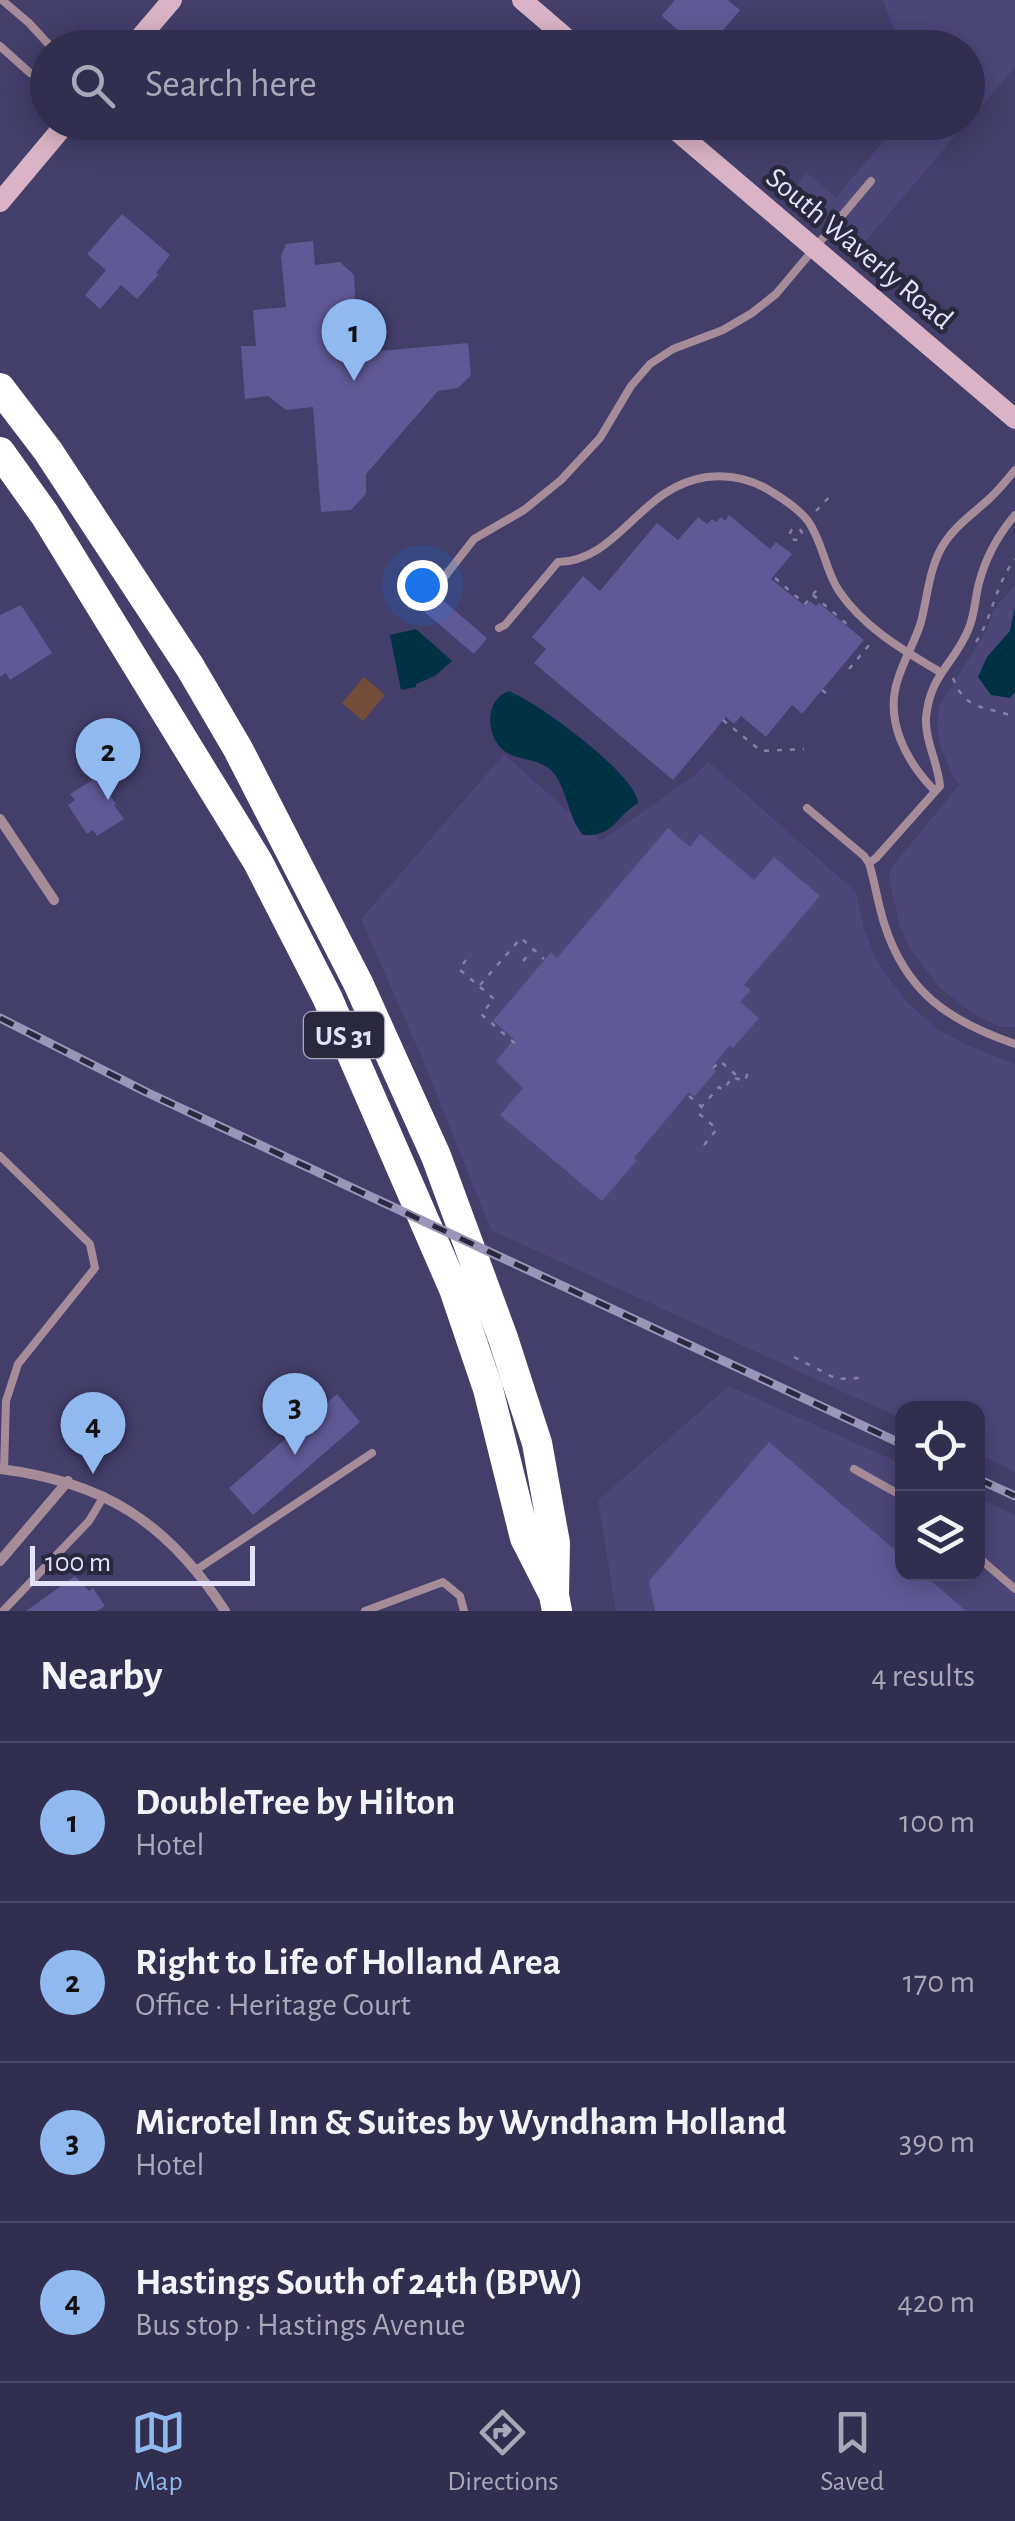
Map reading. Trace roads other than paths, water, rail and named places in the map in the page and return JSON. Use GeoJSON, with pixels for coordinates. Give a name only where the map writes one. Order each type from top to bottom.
{"type":"FeatureCollection","features":[{"type":"Feature","properties":{"kind":"highway","name":"US 31"},"geometry":{"type":"LineString","coordinates":[[0,388],[48,451],[190,667],[238,749],[358,983],[436,1156],[503,1338],[536,1443],[556,1543],[556,1603]]}},
{"type":"Feature","properties":{"kind":"highway","name":"US 31"},"geometry":{"type":"LineString","coordinates":[[0,452],[45,515],[258,862],[328,996],[454,1289],[488,1389],[525,1538],[556,1603]]}},
{"type":"Feature","properties":{"kind":"highway"},"geometry":{"type":"LineString","coordinates":[[45,515],[65,526],[167,675],[176,677],[190,667]]}},
{"type":"Feature","properties":{"kind":"main road"},"geometry":{"type":"LineString","coordinates":[[146,30],[172,0]]}},
{"type":"Feature","properties":{"kind":"main road"},"geometry":{"type":"LineString","coordinates":[[522,0],[557,30]]}},
{"type":"Feature","properties":{"kind":"main road"},"geometry":{"type":"LineString","coordinates":[[0,202],[53,140]]}},
{"type":"Feature","properties":{"kind":"main road","name":"South Waverly Road"},"geometry":{"type":"LineString","coordinates":[[687,140],[1015,419]]}},
{"type":"Feature","properties":{"kind":"street"},"geometry":{"type":"LineString","coordinates":[[0,819],[54,900]]}},
{"type":"Feature","properties":{"kind":"street"},"geometry":{"type":"LineString","coordinates":[[2,1469],[68,1481],[104,1496],[154,1527],[204,1578],[226,1611]]}},
{"type":"Feature","properties":{"kind":"street"},"geometry":{"type":"LineString","coordinates":[[0,1560],[68,1481]]}},
{"type":"Feature","properties":{"kind":"lane"},"geometry":{"type":"LineString","coordinates":[[2,0],[36,30]]}},
{"type":"Feature","properties":{"kind":"lane"},"geometry":{"type":"LineString","coordinates":[[0,46],[30,74]]}},
{"type":"Feature","properties":{"kind":"lane"},"geometry":{"type":"LineString","coordinates":[[442,580],[474,539],[524,510],[561,480],[600,438],[650,364],[673,349],[723,330],[752,313],[784,285],[871,181]]}},
{"type":"Feature","properties":{"kind":"lane"},"geometry":{"type":"LineString","coordinates":[[937,788],[908,755],[898,736],[895,690],[920,626],[939,552],[964,520],[1015,470]]}},
{"type":"Feature","properties":{"kind":"lane"},"geometry":{"type":"LineString","coordinates":[[499,628],[558,562],[575,561],[594,553],[672,488],[682,482],[736,477],[767,488],[801,514],[813,530],[834,582],[846,600],[861,617],[940,672]]}},
{"type":"Feature","properties":{"kind":"lane"},"geometry":{"type":"LineString","coordinates":[[869,863],[937,788],[939,774],[926,726],[929,699],[940,672],[965,637],[990,551],[1015,514]]}},
{"type":"Feature","properties":{"kind":"lane"},"geometry":{"type":"LineString","coordinates":[[808,808],[869,863],[895,954],[920,990],[973,1028],[1015,1044]]}},
{"type":"Feature","properties":{"kind":"lane"},"geometry":{"type":"LineString","coordinates":[[0,1156],[90,1244],[95,1268],[18,1364],[6,1401],[2,1469]]}},
{"type":"Feature","properties":{"kind":"lane"},"geometry":{"type":"LineString","coordinates":[[196,1570],[372,1453]]}},
{"type":"Feature","properties":{"kind":"lane"},"geometry":{"type":"LineString","coordinates":[[854,1469],[895,1492]]}},
{"type":"Feature","properties":{"kind":"lane"},"geometry":{"type":"LineString","coordinates":[[3,1611],[90,1521],[104,1496]]}},
{"type":"Feature","properties":{"kind":"lane"},"geometry":{"type":"LineString","coordinates":[[985,1563],[1015,1589]]}},
{"type":"Feature","properties":{"kind":"lane"},"geometry":{"type":"LineString","coordinates":[[366,1611],[443,1582],[460,1596],[464,1611]]}},
{"type":"Feature","properties":{"kind":"water"},"geometry":{"type":"Polygon","coordinates":[[[1015,607],[1015,692],[1010,698],[991,695],[978,677],[987,657],[1010,631],[1015,607]]]}},
{"type":"Feature","properties":{"kind":"water"},"geometry":{"type":"Polygon","coordinates":[[[416,629],[452,661],[416,687],[401,690],[390,635],[416,629]]]}},
{"type":"Feature","properties":{"kind":"water"},"geometry":{"type":"Polygon","coordinates":[[[509,691],[541,709],[604,758],[633,790],[638,803],[608,829],[583,835],[553,772],[509,754],[497,743],[491,726],[492,709],[495,701],[509,691]]]}},
{"type":"Feature","properties":{"kind":"railway"},"geometry":{"type":"LineString","coordinates":[[0,1018],[146,1092],[895,1441]]}},
{"type":"Feature","properties":{"kind":"railway"},"geometry":{"type":"LineString","coordinates":[[985,1482],[1015,1496]]}},
{"type":"Feature","properties":{"kind":"place","name":"DoubleTree by Hilton"},"geometry":{"type":"Point","coordinates":[354,381]}},
{"type":"Feature","properties":{"kind":"place","name":"Right to Life of Holland Area"},"geometry":{"type":"Point","coordinates":[108,800]}},
{"type":"Feature","properties":{"kind":"place","name":"Microtel Inn & Suites by Wyndham Holland"},"geometry":{"type":"Point","coordinates":[295,1455]}},
{"type":"Feature","properties":{"kind":"place","name":"Hastings South of 24th (BPW)"},"geometry":{"type":"Point","coordinates":[93,1474]}}]}
